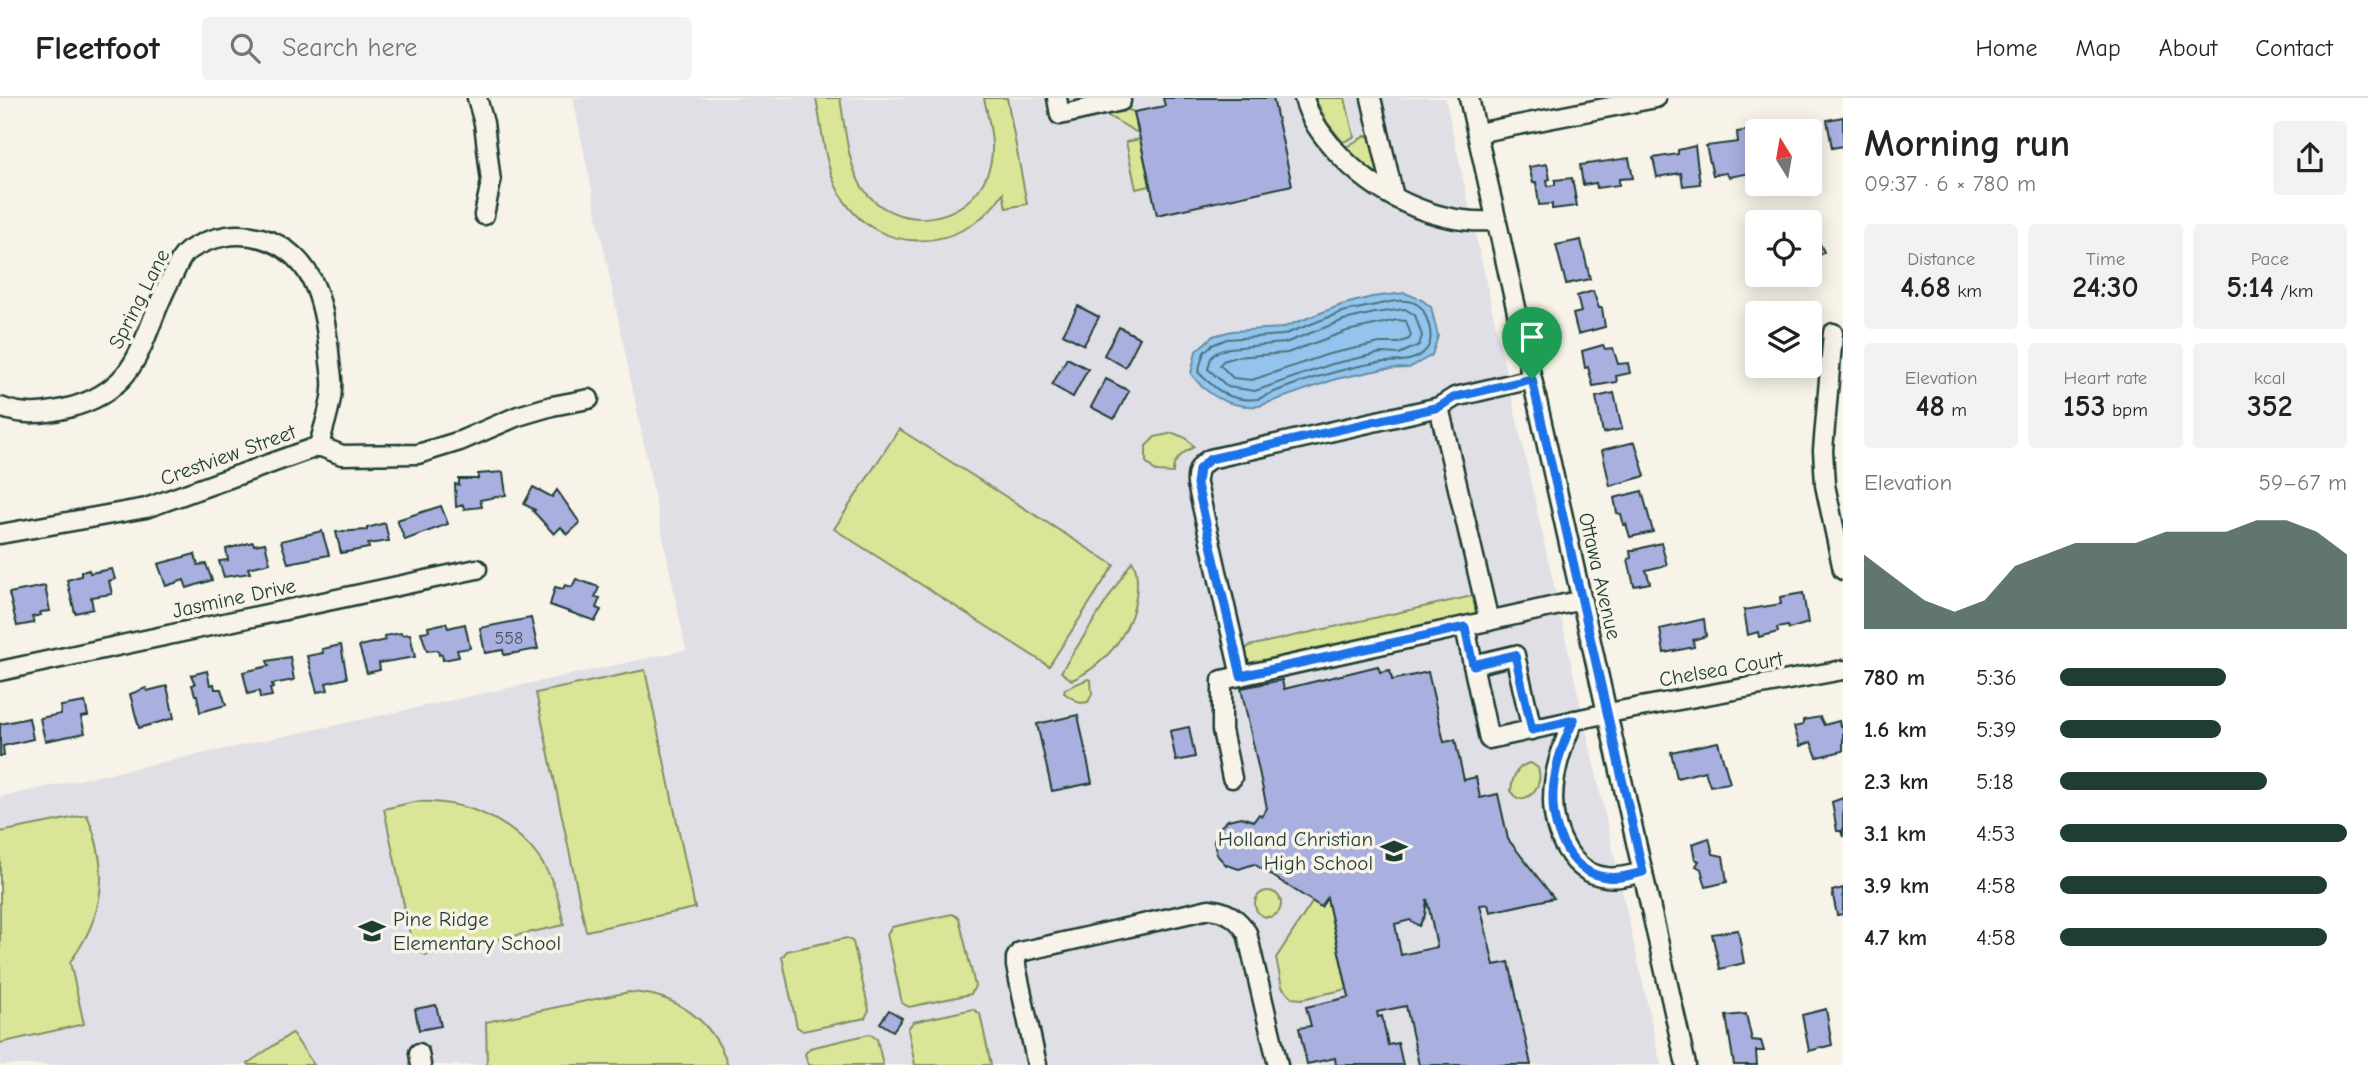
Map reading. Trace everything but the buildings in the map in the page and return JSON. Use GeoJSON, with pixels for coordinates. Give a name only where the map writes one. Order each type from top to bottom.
{"type":"FeatureCollection","features":[{"type":"Feature","properties":{"kind":"street"},"geometry":{"type":"LineString","coordinates":[[477,98],[484,124],[491,182],[484,215]]}},
{"type":"Feature","properties":{"kind":"street"},"geometry":{"type":"LineString","coordinates":[[1057,98],[1060,115],[1121,101]]}},
{"type":"Feature","properties":{"kind":"street"},"geometry":{"type":"LineString","coordinates":[[1304,98],[1316,125],[1339,154],[1357,172],[1394,197],[1428,213],[1449,218],[1476,222],[1496,221]]}},
{"type":"Feature","properties":{"kind":"street"},"geometry":{"type":"LineString","coordinates":[[1371,98],[1394,197]]}},
{"type":"Feature","properties":{"kind":"street","name":"Ottawa Avenue"},"geometry":{"type":"LineString","coordinates":[[1469,98],[1686,1065]]}},
{"type":"Feature","properties":{"kind":"street"},"geometry":{"type":"LineString","coordinates":[[1477,133],[1656,98]]}},
{"type":"Feature","properties":{"kind":"street","name":"Spring Lane"},"geometry":{"type":"LineString","coordinates":[[0,407],[16,413],[36,414],[82,404],[108,392],[143,348],[168,283],[185,253],[208,240],[236,233],[260,237],[286,249],[315,287],[324,319],[332,388],[319,446]]}},
{"type":"Feature","properties":{"kind":"street"},"geometry":{"type":"LineString","coordinates":[[1833,333],[1823,450],[1825,485],[1843,570]]}},
{"type":"Feature","properties":{"kind":"street"},"geometry":{"type":"LineString","coordinates":[[1241,676],[1197,484],[1197,473],[1202,464],[1210,459],[1439,407],[1455,397],[1532,379]]}},
{"type":"Feature","properties":{"kind":"street","name":"Crestview Street"},"geometry":{"type":"LineString","coordinates":[[0,534],[146,508],[319,446],[342,455],[418,454],[460,442],[518,416],[589,399]]}},
{"type":"Feature","properties":{"kind":"street"},"geometry":{"type":"LineString","coordinates":[[1439,407],[1489,621]]}},
{"type":"Feature","properties":{"kind":"street","name":"Jasmine Drive"},"geometry":{"type":"LineString","coordinates":[[0,671],[477,569]]}},
{"type":"Feature","properties":{"kind":"street"},"geometry":{"type":"LineString","coordinates":[[1232,778],[1222,730],[1222,680],[1582,600]]}},
{"type":"Feature","properties":{"kind":"street"},"geometry":{"type":"LineString","coordinates":[[1465,627],[1473,665],[1515,655],[1532,730]]}},
{"type":"Feature","properties":{"kind":"street","name":"Chelsea Court"},"geometry":{"type":"LineString","coordinates":[[1473,665],[1489,739],[1608,713],[1843,670]]}},
{"type":"Feature","properties":{"kind":"street"},"geometry":{"type":"LineString","coordinates":[[1574,720],[1560,752],[1554,786],[1554,812],[1564,844],[1582,868],[1598,876],[1610,878],[1643,872]]}},
{"type":"Feature","properties":{"kind":"street"},"geometry":{"type":"LineString","coordinates":[[1037,1065],[1016,966],[1016,958],[1020,952],[1209,909],[1225,912],[1235,918],[1249,938],[1278,1065]]}},
{"type":"Feature","properties":{"kind":"shaded area"},"geometry":{"type":"Polygon","coordinates":[[[573,98],[1445,98],[1661,1065],[0,1065],[0,797],[686,650],[573,98]]]}},
{"type":"Feature","properties":{"kind":"green space"},"geometry":{"type":"Polygon","coordinates":[[[816,98],[840,98],[853,166],[862,187],[876,202],[892,212],[910,217],[930,217],[948,213],[965,204],[978,190],[988,172],[992,154],[984,98],[1007,98],[1027,204],[1006,208],[1003,193],[987,213],[966,228],[944,237],[920,240],[897,238],[874,229],[855,214],[834,181],[816,98]]]}},
{"type":"Feature","properties":{"kind":"green space"},"geometry":{"type":"Polygon","coordinates":[[[1315,98],[1345,98],[1354,137],[1343,142],[1327,122],[1315,98]]]}},
{"type":"Feature","properties":{"kind":"green space"},"geometry":{"type":"Polygon","coordinates":[[[1124,108],[1134,112],[1138,133],[1103,113],[1124,108]]]}},
{"type":"Feature","properties":{"kind":"green space"},"geometry":{"type":"Polygon","coordinates":[[[1365,136],[1371,136],[1381,176],[1360,162],[1346,147],[1365,136]]]}},
{"type":"Feature","properties":{"kind":"green space"},"geometry":{"type":"Polygon","coordinates":[[[1140,139],[1150,186],[1136,189],[1126,142],[1140,139]]]}},
{"type":"Feature","properties":{"kind":"green space"},"geometry":{"type":"Polygon","coordinates":[[[899,429],[1114,565],[1049,666],[834,529],[899,429]]]}},
{"type":"Feature","properties":{"kind":"green space"},"geometry":{"type":"Polygon","coordinates":[[[1173,433],[1186,438],[1194,447],[1179,457],[1173,473],[1156,472],[1146,462],[1146,446],[1155,437],[1173,433]]]}},
{"type":"Feature","properties":{"kind":"green space"},"geometry":{"type":"Polygon","coordinates":[[[1132,561],[1136,570],[1137,586],[1131,616],[1125,630],[1108,654],[1072,680],[1061,672],[1132,561]]]}},
{"type":"Feature","properties":{"kind":"green space"},"geometry":{"type":"Polygon","coordinates":[[[1472,596],[1478,610],[1473,616],[1253,665],[1245,662],[1242,654],[1249,646],[1472,596]]]}},
{"type":"Feature","properties":{"kind":"green space"},"geometry":{"type":"Polygon","coordinates":[[[645,670],[695,908],[586,931],[536,693],[645,670]]]}},
{"type":"Feature","properties":{"kind":"green space"},"geometry":{"type":"Polygon","coordinates":[[[1091,680],[1092,694],[1088,702],[1080,703],[1064,693],[1065,689],[1091,680]]]}},
{"type":"Feature","properties":{"kind":"green space"},"geometry":{"type":"Polygon","coordinates":[[[1531,763],[1538,768],[1538,784],[1528,797],[1517,798],[1511,791],[1514,777],[1522,766],[1531,763]]]}},
{"type":"Feature","properties":{"kind":"green space"},"geometry":{"type":"Polygon","coordinates":[[[414,802],[436,802],[478,812],[497,820],[514,832],[543,863],[555,888],[564,925],[426,955],[413,948],[384,809],[414,802]]]}},
{"type":"Feature","properties":{"kind":"green space"},"geometry":{"type":"Polygon","coordinates":[[[87,815],[99,854],[100,891],[91,927],[70,962],[84,1024],[0,1043],[0,832],[87,815]]]}},
{"type":"Feature","properties":{"kind":"green space"},"geometry":{"type":"Polygon","coordinates":[[[1268,891],[1277,895],[1281,904],[1277,913],[1268,917],[1259,913],[1255,904],[1259,895],[1268,891]]]}},
{"type":"Feature","properties":{"kind":"green space"},"geometry":{"type":"Polygon","coordinates":[[[1327,898],[1347,989],[1302,999],[1292,998],[1282,987],[1276,958],[1313,901],[1321,907],[1327,898]]]}},
{"type":"Feature","properties":{"kind":"green space"},"geometry":{"type":"Polygon","coordinates":[[[952,914],[959,918],[975,986],[971,994],[909,1007],[902,1003],[887,934],[892,927],[952,914]]]}},
{"type":"Feature","properties":{"kind":"green space"},"geometry":{"type":"Polygon","coordinates":[[[847,938],[853,942],[869,1010],[865,1018],[803,1031],[797,1027],[782,957],[787,951],[847,938]]]}},
{"type":"Feature","properties":{"kind":"green space"},"geometry":{"type":"Polygon","coordinates":[[[629,992],[662,998],[690,1012],[713,1035],[728,1065],[487,1065],[486,1022],[629,992]]]}},
{"type":"Feature","properties":{"kind":"green space"},"geometry":{"type":"Polygon","coordinates":[[[973,1009],[980,1014],[991,1065],[915,1065],[908,1029],[913,1022],[973,1009]]]}},
{"type":"Feature","properties":{"kind":"green space"},"geometry":{"type":"Polygon","coordinates":[[[292,1033],[314,1065],[249,1065],[248,1063],[292,1033]]]}},
{"type":"Feature","properties":{"kind":"green space"},"geometry":{"type":"Polygon","coordinates":[[[870,1034],[877,1039],[883,1065],[808,1065],[805,1054],[810,1048],[870,1034]]]}},
{"type":"Feature","properties":{"kind":"water"},"geometry":{"type":"Polygon","coordinates":[[[1405,293],[1431,307],[1438,336],[1432,355],[1409,368],[1384,369],[1336,379],[1259,406],[1239,405],[1221,399],[1205,389],[1191,374],[1196,351],[1213,336],[1232,331],[1282,328],[1341,305],[1372,297],[1405,293]]]}},
{"type":"Feature","properties":{"kind":"place","name":"Holland Christian High School"},"geometry":{"type":"Point","coordinates":[1394,851]}},
{"type":"Feature","properties":{"kind":"place","name":"Pine Ridge Elementary School"},"geometry":{"type":"Point","coordinates":[372,931]}},
{"type":"Feature","properties":{"kind":"route"},"geometry":{"type":"LineString","coordinates":[[1532,379],[1643,872],[1623,877],[1598,876],[1582,868],[1569,854],[1559,834],[1554,812],[1555,777],[1560,752],[1574,720],[1532,730],[1515,655],[1473,665],[1465,627],[1241,676],[1196,479],[1202,464],[1210,459],[1439,407],[1455,397],[1532,379]]}}]}
